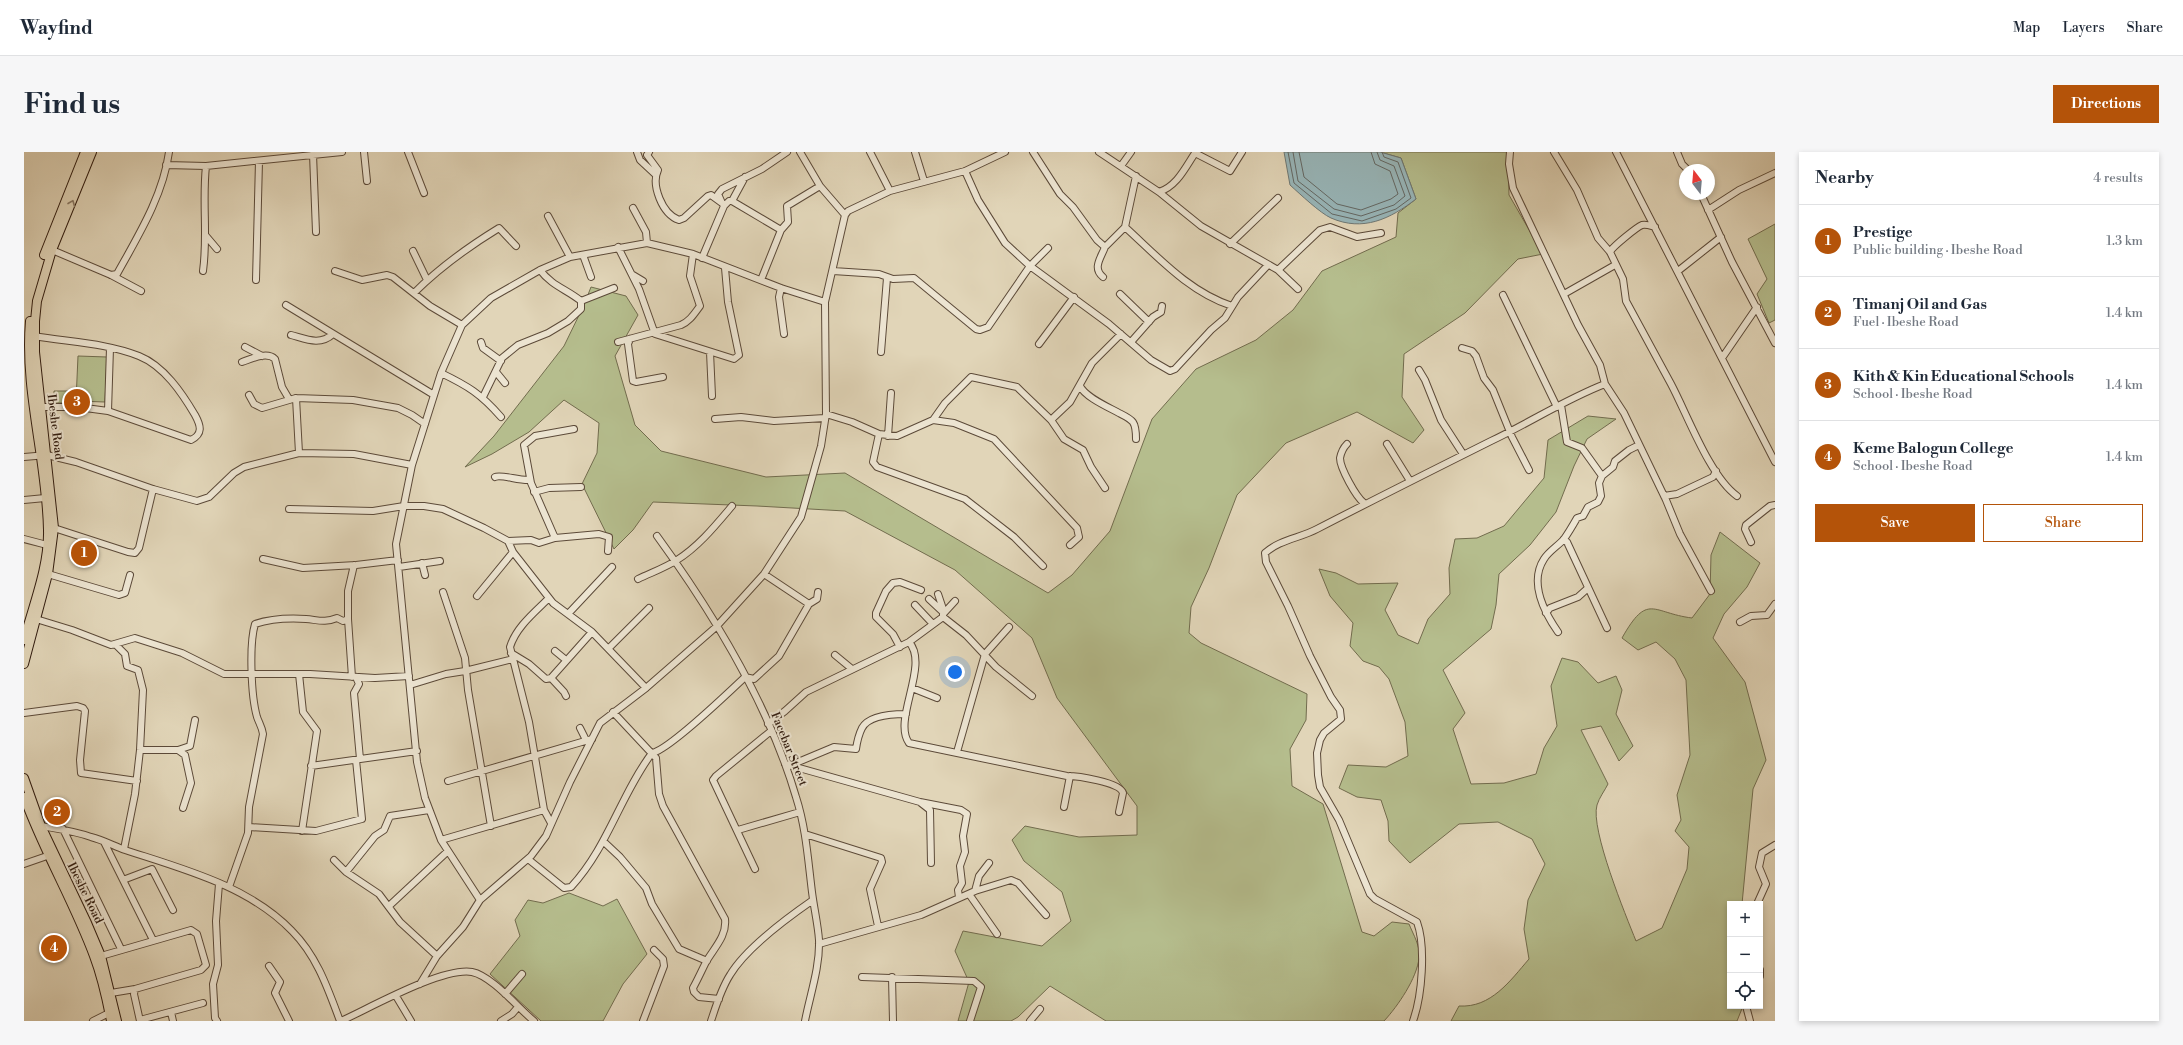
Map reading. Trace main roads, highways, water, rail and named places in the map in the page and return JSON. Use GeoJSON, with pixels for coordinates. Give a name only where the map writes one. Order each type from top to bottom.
{"type":"FeatureCollection","features":[{"type":"Feature","properties":{"kind":"main road","name":"Ibeshe Road"},"geometry":{"type":"LineString","coordinates":[[24,664],[48,574],[54,528],[44,456],[27,355],[32,300],[39,270],[85,152]]}},
{"type":"Feature","properties":{"kind":"main road","name":"Ibeshe Road"},"geometry":{"type":"LineString","coordinates":[[24,640],[43,571],[48,532],[40,407],[29,336],[37,301],[52,250],[92,152]]}},
{"type":"Feature","properties":{"kind":"main road","name":"Ibeshe Road"},"geometry":{"type":"LineString","coordinates":[[24,778],[41,826],[101,956],[117,1021]]}},
{"type":"Feature","properties":{"kind":"main road","name":"Ibeshe Road"},"geometry":{"type":"LineString","coordinates":[[24,797],[48,856],[92,952],[110,1017]]}},
{"type":"Feature","properties":{"kind":"water"},"geometry":{"type":"Polygon","coordinates":[[[1284,152],[1380,152],[1401,158],[1416,199],[1396,212],[1376,221],[1354,224],[1331,218],[1316,208],[1290,185],[1284,152]]]}},
{"type":"Feature","properties":{"kind":"place","name":"Kith & Kin Educational Schools"},"geometry":{"type":"Point","coordinates":[77,402]}},
{"type":"Feature","properties":{"kind":"place","name":"Prestige"},"geometry":{"type":"Point","coordinates":[84,553]}},
{"type":"Feature","properties":{"kind":"place","name":"Timanj Oil and Gas"},"geometry":{"type":"Point","coordinates":[57,812]}},
{"type":"Feature","properties":{"kind":"place","name":"Keme Balogun College"},"geometry":{"type":"Point","coordinates":[54,948]}}]}
